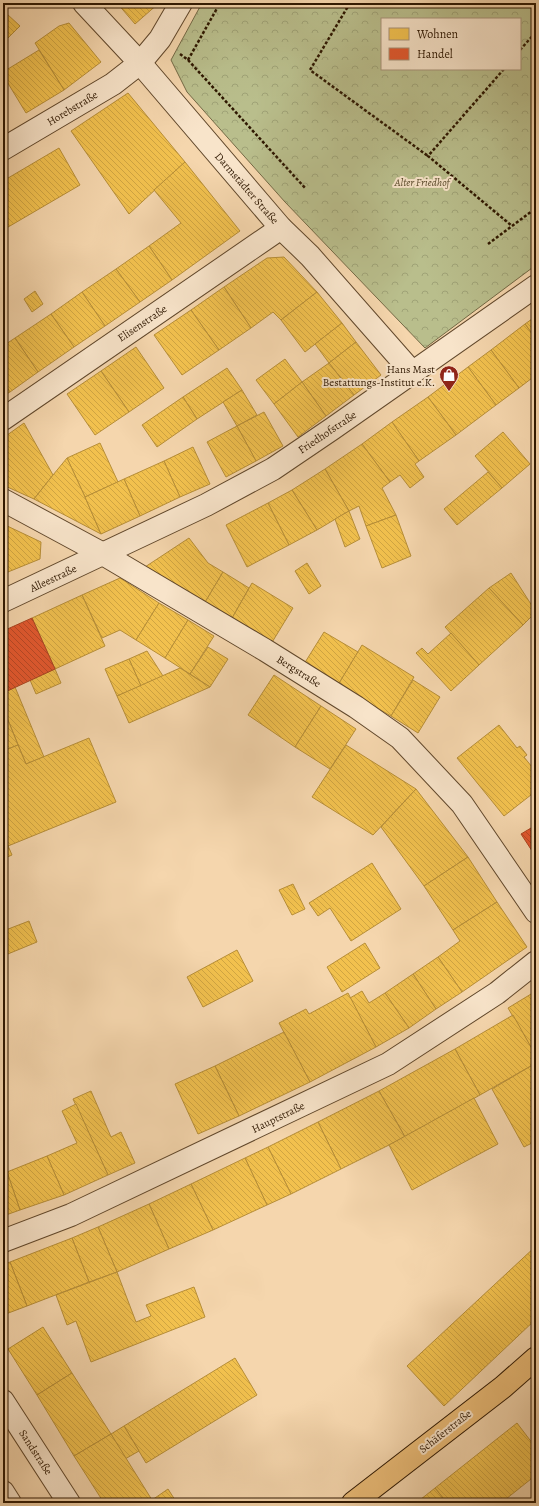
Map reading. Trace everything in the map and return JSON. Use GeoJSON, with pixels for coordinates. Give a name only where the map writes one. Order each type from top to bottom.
{"type":"FeatureCollection","features":[{"type":"Feature","properties":{"kind":"main road","name":"Schäferstraße"},"geometry":{"type":"LineString","coordinates":[[353,1503],[503,1387],[536,1358]]}},
{"type":"Feature","properties":{"kind":"street","name":"Darmstädter Straße"},"geometry":{"type":"LineString","coordinates":[[84,3],[140,63],[281,228],[310,256],[412,372]]}},
{"type":"Feature","properties":{"kind":"street","name":"Horebstraße"},"geometry":{"type":"LineString","coordinates":[[3,149],[113,84],[140,63],[160,39],[181,3]]}},
{"type":"Feature","properties":{"kind":"street","name":"Elisenstraße"},"geometry":{"type":"LineString","coordinates":[[3,419],[281,228]]}},
{"type":"Feature","properties":{"kind":"street","name":"Friedhofstraße"},"geometry":{"type":"LineString","coordinates":[[103,554],[206,505],[273,469],[536,286]]}},
{"type":"Feature","properties":{"kind":"street","name":"Bergstraße"},"geometry":{"type":"LineString","coordinates":[[3,500],[103,554],[264,650],[343,698],[400,738],[462,804],[536,912]]}},
{"type":"Feature","properties":{"kind":"street","name":"Alleestraße"},"geometry":{"type":"LineString","coordinates":[[3,601],[103,554]]}},
{"type":"Feature","properties":{"kind":"street","name":"Hauptstraße"},"geometry":{"type":"LineString","coordinates":[[3,1241],[72,1215],[388,1064],[497,993],[536,962]]}},
{"type":"Feature","properties":{"kind":"street","name":"Sandstraße"},"geometry":{"type":"LineString","coordinates":[[3,1401],[69,1503]]}},
{"type":"Feature","properties":{"kind":"street"},"geometry":{"type":"LineString","coordinates":[[3,1492],[10,1503]]}},
{"type":"Feature","properties":{"kind":"path"},"geometry":{"type":"LineString","coordinates":[[188,60],[220,3]]}},
{"type":"Feature","properties":{"kind":"path"},"geometry":{"type":"LineString","coordinates":[[350,3],[310,70],[428,156],[512,226]]}},
{"type":"Feature","properties":{"kind":"path"},"geometry":{"type":"LineString","coordinates":[[521,49],[536,32]]}},
{"type":"Feature","properties":{"kind":"path"},"geometry":{"type":"LineString","coordinates":[[160,39],[188,60],[306,189]]}},
{"type":"Feature","properties":{"kind":"path"},"geometry":{"type":"LineString","coordinates":[[428,156],[503,70]]}},
{"type":"Feature","properties":{"kind":"path"},"geometry":{"type":"LineString","coordinates":[[488,244],[536,208]]}},
{"type":"Feature","properties":{"kind":"green space","name":"Alter Friedhof"},"geometry":{"type":"Polygon","coordinates":[[[202,3],[536,3],[536,265],[425,348],[285,202],[187,92],[171,60],[202,3]]]}},
{"type":"Feature","properties":{"kind":"building: Wohnen"},"geometry":{"type":"Polygon","coordinates":[[[117,3],[159,3],[135,24],[117,3]]]}},
{"type":"Feature","properties":{"kind":"building: Wohnen"},"geometry":{"type":"Polygon","coordinates":[[[7,14],[20,26],[3,43],[3,19],[7,14]]]}},
{"type":"Feature","properties":{"kind":"building: Wohnen"},"geometry":{"type":"Polygon","coordinates":[[[69,23],[101,62],[64,90],[35,43],[59,26],[69,23]]]}},
{"type":"Feature","properties":{"kind":"building: Wohnen"},"geometry":{"type":"Polygon","coordinates":[[[39,50],[64,90],[26,113],[3,75],[3,72],[39,50]]]}},
{"type":"Feature","properties":{"kind":"building: Wohnen"},"geometry":{"type":"Polygon","coordinates":[[[128,93],[185,162],[129,214],[71,131],[128,93]]]}},
{"type":"Feature","properties":{"kind":"building: Wohnen"},"geometry":{"type":"Polygon","coordinates":[[[59,148],[80,185],[3,230],[3,181],[59,148]]]}},
{"type":"Feature","properties":{"kind":"building: Wohnen"},"geometry":{"type":"Polygon","coordinates":[[[185,162],[240,231],[172,280],[149,246],[181,223],[154,190],[185,162]]]}},
{"type":"Feature","properties":{"kind":"building: Wohnen"},"geometry":{"type":"Polygon","coordinates":[[[149,246],[172,280],[140,302],[116,269],[149,246]]]}},
{"type":"Feature","properties":{"kind":"building: Wohnen"},"geometry":{"type":"Polygon","coordinates":[[[284,257],[317,292],[281,320],[273,312],[251,328],[224,287],[267,258],[284,257]]]}},
{"type":"Feature","properties":{"kind":"building: Wohnen"},"geometry":{"type":"Polygon","coordinates":[[[116,269],[140,302],[105,326],[82,292],[116,269]]]}},
{"type":"Feature","properties":{"kind":"building: Wohnen"},"geometry":{"type":"Polygon","coordinates":[[[224,287],[251,328],[219,350],[191,310],[224,287]]]}},
{"type":"Feature","properties":{"kind":"building: Wohnen"},"geometry":{"type":"Polygon","coordinates":[[[35,291],[43,304],[32,312],[24,299],[35,291]]]}},
{"type":"Feature","properties":{"kind":"building: Wohnen"},"geometry":{"type":"Polygon","coordinates":[[[82,292],[105,326],[74,347],[51,314],[82,292]]]}},
{"type":"Feature","properties":{"kind":"building: Wohnen"},"geometry":{"type":"Polygon","coordinates":[[[317,292],[342,323],[305,352],[281,320],[317,292]]]}},
{"type":"Feature","properties":{"kind":"building: Wohnen"},"geometry":{"type":"Polygon","coordinates":[[[191,310],[219,350],[182,375],[154,335],[191,310]]]}},
{"type":"Feature","properties":{"kind":"building: Wohnen"},"geometry":{"type":"Polygon","coordinates":[[[51,314],[74,347],[38,372],[15,338],[51,314]]]}},
{"type":"Feature","properties":{"kind":"building: Wohnen"},"geometry":{"type":"Polygon","coordinates":[[[536,316],[536,339],[525,324],[536,316]]]}},
{"type":"Feature","properties":{"kind":"building: Wohnen"},"geometry":{"type":"Polygon","coordinates":[[[342,323],[356,342],[329,363],[315,344],[342,323]]]}},
{"type":"Feature","properties":{"kind":"building: Wohnen"},"geometry":{"type":"Polygon","coordinates":[[[525,324],[536,339],[536,375],[519,388],[491,350],[525,324]]]}},
{"type":"Feature","properties":{"kind":"building: Wohnen"},"geometry":{"type":"Polygon","coordinates":[[[15,338],[38,372],[10,392],[3,382],[3,346],[15,338]]]}},
{"type":"Feature","properties":{"kind":"building: Wohnen"},"geometry":{"type":"Polygon","coordinates":[[[356,342],[381,375],[354,395],[329,363],[356,342]]]}},
{"type":"Feature","properties":{"kind":"building: Wohnen"},"geometry":{"type":"Polygon","coordinates":[[[136,347],[164,388],[129,412],[101,371],[136,347]]]}},
{"type":"Feature","properties":{"kind":"building: Wohnen"},"geometry":{"type":"Polygon","coordinates":[[[491,350],[519,388],[496,405],[468,367],[491,350]]]}},
{"type":"Feature","properties":{"kind":"building: Wohnen"},"geometry":{"type":"Polygon","coordinates":[[[285,359],[302,382],[274,404],[256,380],[285,359]]]}},
{"type":"Feature","properties":{"kind":"building: Wohnen"},"geometry":{"type":"Polygon","coordinates":[[[329,363],[354,395],[326,416],[302,382],[329,363]]]}},
{"type":"Feature","properties":{"kind":"building: Wohnen"},"geometry":{"type":"Polygon","coordinates":[[[468,367],[496,405],[456,435],[428,397],[468,367]]]}},
{"type":"Feature","properties":{"kind":"building: Wohnen"},"geometry":{"type":"Polygon","coordinates":[[[227,368],[242,390],[197,419],[183,397],[227,368]]]}},
{"type":"Feature","properties":{"kind":"building: Wohnen"},"geometry":{"type":"Polygon","coordinates":[[[101,371],[129,412],[95,435],[67,394],[101,371]]]}},
{"type":"Feature","properties":{"kind":"building: Wohnen"},"geometry":{"type":"Polygon","coordinates":[[[3,382],[10,392],[3,396],[3,382]]]}},
{"type":"Feature","properties":{"kind":"building: Wohnen"},"geometry":{"type":"Polygon","coordinates":[[[302,382],[326,416],[298,437],[274,404],[302,382]]]}},
{"type":"Feature","properties":{"kind":"building: Wohnen"},"geometry":{"type":"Polygon","coordinates":[[[242,390],[257,415],[237,426],[223,402],[242,390]]]}},
{"type":"Feature","properties":{"kind":"building: Wohnen"},"geometry":{"type":"Polygon","coordinates":[[[183,397],[197,419],[157,447],[142,425],[183,397]]]}},
{"type":"Feature","properties":{"kind":"building: Wohnen"},"geometry":{"type":"Polygon","coordinates":[[[428,397],[456,435],[419,461],[392,422],[428,397]]]}},
{"type":"Feature","properties":{"kind":"building: Wohnen"},"geometry":{"type":"Polygon","coordinates":[[[264,412],[283,446],[256,461],[237,426],[264,412]]]}},
{"type":"Feature","properties":{"kind":"building: Wohnen"},"geometry":{"type":"Polygon","coordinates":[[[392,422],[419,461],[415,464],[424,477],[410,488],[400,475],[390,482],[362,444],[392,422]]]}},
{"type":"Feature","properties":{"kind":"building: Wohnen"},"geometry":{"type":"Polygon","coordinates":[[[24,423],[53,475],[34,499],[3,485],[3,438],[24,423]]]}},
{"type":"Feature","properties":{"kind":"building: Wohnen"},"geometry":{"type":"Polygon","coordinates":[[[237,426],[256,461],[226,477],[207,442],[237,426]]]}},
{"type":"Feature","properties":{"kind":"building: Wohnen"},"geometry":{"type":"Polygon","coordinates":[[[503,432],[530,464],[502,488],[475,456],[503,432]]]}},
{"type":"Feature","properties":{"kind":"building: Wohnen"},"geometry":{"type":"Polygon","coordinates":[[[100,443],[118,482],[85,497],[67,458],[100,443]]]}},
{"type":"Feature","properties":{"kind":"building: Wohnen"},"geometry":{"type":"Polygon","coordinates":[[[362,444],[390,482],[382,488],[396,515],[366,526],[359,506],[349,511],[325,469],[362,444]]]}},
{"type":"Feature","properties":{"kind":"building: Wohnen"},"geometry":{"type":"Polygon","coordinates":[[[193,447],[210,484],[180,497],[164,461],[193,447]]]}},
{"type":"Feature","properties":{"kind":"building: Wohnen"},"geometry":{"type":"Polygon","coordinates":[[[67,458],[85,497],[101,534],[34,499],[67,458]]]}},
{"type":"Feature","properties":{"kind":"building: Wohnen"},"geometry":{"type":"Polygon","coordinates":[[[164,461],[180,497],[140,516],[124,479],[164,461]]]}},
{"type":"Feature","properties":{"kind":"building: Wohnen"},"geometry":{"type":"Polygon","coordinates":[[[325,469],[349,511],[317,530],[292,490],[325,469]]]}},
{"type":"Feature","properties":{"kind":"building: Wohnen"},"geometry":{"type":"Polygon","coordinates":[[[488,472],[502,488],[457,525],[444,509],[488,472]]]}},
{"type":"Feature","properties":{"kind":"building: Wohnen"},"geometry":{"type":"Polygon","coordinates":[[[124,479],[140,516],[101,534],[85,497],[124,479]]]}},
{"type":"Feature","properties":{"kind":"building: Wohnen"},"geometry":{"type":"Polygon","coordinates":[[[292,490],[317,530],[289,545],[268,503],[292,490]]]}},
{"type":"Feature","properties":{"kind":"building: Wohnen"},"geometry":{"type":"Polygon","coordinates":[[[268,503],[289,545],[247,567],[226,525],[268,503]]]}},
{"type":"Feature","properties":{"kind":"building: Wohnen"},"geometry":{"type":"Polygon","coordinates":[[[349,511],[360,539],[345,547],[335,519],[349,511]]]}},
{"type":"Feature","properties":{"kind":"building: Wohnen"},"geometry":{"type":"Polygon","coordinates":[[[396,515],[411,556],[382,568],[366,526],[396,515]]]}},
{"type":"Feature","properties":{"kind":"building: Wohnen"},"geometry":{"type":"Polygon","coordinates":[[[3,524],[41,542],[40,559],[3,574],[3,524]]]}},
{"type":"Feature","properties":{"kind":"building: Wohnen"},"geometry":{"type":"Polygon","coordinates":[[[189,538],[208,563],[223,572],[204,604],[145,567],[189,538]]]}},
{"type":"Feature","properties":{"kind":"building: Wohnen"},"geometry":{"type":"Polygon","coordinates":[[[307,563],[321,586],[309,594],[295,571],[307,563]]]}},
{"type":"Feature","properties":{"kind":"building: Wohnen"},"geometry":{"type":"Polygon","coordinates":[[[223,572],[249,588],[231,620],[204,604],[223,572]]]}},
{"type":"Feature","properties":{"kind":"building: Wohnen"},"geometry":{"type":"Polygon","coordinates":[[[511,573],[536,612],[523,625],[489,588],[511,573]]]}},
{"type":"Feature","properties":{"kind":"building: Wohnen"},"geometry":{"type":"Polygon","coordinates":[[[120,578],[159,603],[136,640],[120,630],[102,638],[82,595],[120,578]]]}},
{"type":"Feature","properties":{"kind":"building: Wohnen"},"geometry":{"type":"Polygon","coordinates":[[[252,583],[293,608],[271,644],[231,620],[252,583]]]}},
{"type":"Feature","properties":{"kind":"building: Wohnen"},"geometry":{"type":"Polygon","coordinates":[[[489,588],[523,625],[479,665],[445,627],[489,588]]]}},
{"type":"Feature","properties":{"kind":"building: Wohnen"},"geometry":{"type":"Polygon","coordinates":[[[82,595],[105,646],[55,669],[32,618],[82,595]]]}},
{"type":"Feature","properties":{"kind":"building: Wohnen"},"geometry":{"type":"Polygon","coordinates":[[[159,603],[188,620],[165,658],[136,640],[159,603]]]}},
{"type":"Feature","properties":{"kind":"building: Wohnen"},"geometry":{"type":"Polygon","coordinates":[[[188,620],[214,636],[190,674],[165,658],[188,620]]]}},
{"type":"Feature","properties":{"kind":"building: Wohnen"},"geometry":{"type":"Polygon","coordinates":[[[324,632],[358,652],[338,685],[304,664],[324,632]]]}},
{"type":"Feature","properties":{"kind":"building: Wohnen"},"geometry":{"type":"Polygon","coordinates":[[[451,633],[479,665],[451,691],[416,653],[422,648],[428,654],[451,633]]]}},
{"type":"Feature","properties":{"kind":"building: Wohnen"},"geometry":{"type":"Polygon","coordinates":[[[362,645],[414,677],[391,716],[338,685],[362,645]]]}},
{"type":"Feature","properties":{"kind":"building: Wohnen"},"geometry":{"type":"Polygon","coordinates":[[[208,647],[228,659],[210,687],[190,674],[208,647]]]}},
{"type":"Feature","properties":{"kind":"building: Wohnen"},"geometry":{"type":"Polygon","coordinates":[[[147,651],[163,676],[141,686],[129,659],[147,651]]]}},
{"type":"Feature","properties":{"kind":"building: Wohnen"},"geometry":{"type":"Polygon","coordinates":[[[129,659],[141,686],[117,696],[105,669],[129,659]]]}},
{"type":"Feature","properties":{"kind":"building: Wohnen"},"geometry":{"type":"Polygon","coordinates":[[[180,668],[210,687],[129,723],[117,696],[180,668]]]}},
{"type":"Feature","properties":{"kind":"building: Wohnen"},"geometry":{"type":"Polygon","coordinates":[[[55,669],[61,683],[36,694],[30,680],[55,669]]]}},
{"type":"Feature","properties":{"kind":"building: Wohnen"},"geometry":{"type":"Polygon","coordinates":[[[274,675],[321,706],[295,747],[248,715],[274,675]]]}},
{"type":"Feature","properties":{"kind":"building: Wohnen"},"geometry":{"type":"Polygon","coordinates":[[[413,680],[440,697],[418,733],[391,716],[413,680]]]}},
{"type":"Feature","properties":{"kind":"building: Wohnen"},"geometry":{"type":"Polygon","coordinates":[[[15,687],[44,757],[26,764],[3,708],[3,693],[15,687]]]}},
{"type":"Feature","properties":{"kind":"building: Wohnen"},"geometry":{"type":"Polygon","coordinates":[[[321,706],[356,729],[330,769],[295,747],[321,706]]]}},
{"type":"Feature","properties":{"kind":"building: Wohnen"},"geometry":{"type":"Polygon","coordinates":[[[8,720],[18,745],[3,751],[3,723],[8,720]]]}},
{"type":"Feature","properties":{"kind":"building: Wohnen"},"geometry":{"type":"Polygon","coordinates":[[[499,725],[517,748],[520,746],[527,755],[524,757],[536,772],[536,791],[504,816],[457,758],[499,725]]]}},
{"type":"Feature","properties":{"kind":"building: Wohnen"},"geometry":{"type":"Polygon","coordinates":[[[89,738],[116,802],[8,846],[3,834],[3,751],[18,745],[26,764],[89,738]]]}},
{"type":"Feature","properties":{"kind":"building: Wohnen"},"geometry":{"type":"Polygon","coordinates":[[[346,745],[416,789],[373,835],[312,797],[346,745]]]}},
{"type":"Feature","properties":{"kind":"building: Wohnen"},"geometry":{"type":"Polygon","coordinates":[[[416,789],[468,857],[424,886],[381,827],[416,789]]]}},
{"type":"Feature","properties":{"kind":"building: Wohnen"},"geometry":{"type":"Polygon","coordinates":[[[3,834],[12,855],[3,859],[3,834]]]}},
{"type":"Feature","properties":{"kind":"building: Wohnen"},"geometry":{"type":"Polygon","coordinates":[[[468,857],[497,902],[453,930],[424,886],[468,857]]]}},
{"type":"Feature","properties":{"kind":"building: Wohnen"},"geometry":{"type":"Polygon","coordinates":[[[372,863],[401,909],[351,941],[330,908],[318,916],[309,903],[372,863]]]}},
{"type":"Feature","properties":{"kind":"building: Wohnen"},"geometry":{"type":"Polygon","coordinates":[[[293,884],[305,909],[292,915],[279,890],[293,884]]]}},
{"type":"Feature","properties":{"kind":"building: Wohnen"},"geometry":{"type":"Polygon","coordinates":[[[497,902],[527,947],[462,992],[438,957],[460,941],[453,930],[497,902]]]}},
{"type":"Feature","properties":{"kind":"building: Wohnen"},"geometry":{"type":"Polygon","coordinates":[[[29,921],[37,942],[3,956],[3,931],[29,921]]]}},
{"type":"Feature","properties":{"kind":"building: Wohnen"},"geometry":{"type":"Polygon","coordinates":[[[365,943],[380,968],[342,992],[327,967],[365,943]]]}},
{"type":"Feature","properties":{"kind":"building: Wohnen"},"geometry":{"type":"Polygon","coordinates":[[[237,950],[253,981],[203,1007],[187,977],[237,950]]]}},
{"type":"Feature","properties":{"kind":"building: Wohnen"},"geometry":{"type":"Polygon","coordinates":[[[438,957],[462,992],[436,1009],[413,974],[438,957]]]}},
{"type":"Feature","properties":{"kind":"building: Wohnen"},"geometry":{"type":"Polygon","coordinates":[[[413,974],[436,1009],[409,1028],[385,993],[413,974]]]}},
{"type":"Feature","properties":{"kind":"building: Wohnen"},"geometry":{"type":"Polygon","coordinates":[[[362,991],[369,1003],[385,993],[409,1028],[376,1047],[350,998],[362,991]]]}},
{"type":"Feature","properties":{"kind":"building: Wohnen"},"geometry":{"type":"Polygon","coordinates":[[[536,991],[536,1056],[508,1008],[536,991]]]}},
{"type":"Feature","properties":{"kind":"building: Wohnen"},"geometry":{"type":"Polygon","coordinates":[[[348,993],[376,1047],[310,1082],[279,1023],[306,1009],[309,1014],[348,993]]]}},
{"type":"Feature","properties":{"kind":"building: Wohnen"},"geometry":{"type":"Polygon","coordinates":[[[513,1015],[536,1056],[536,1063],[480,1095],[455,1049],[513,1015]]]}},
{"type":"Feature","properties":{"kind":"building: Wohnen"},"geometry":{"type":"Polygon","coordinates":[[[284,1032],[310,1082],[239,1116],[215,1066],[284,1032]]]}},
{"type":"Feature","properties":{"kind":"building: Wohnen"},"geometry":{"type":"Polygon","coordinates":[[[455,1049],[480,1095],[405,1137],[379,1091],[455,1049]]]}},
{"type":"Feature","properties":{"kind":"building: Wohnen"},"geometry":{"type":"Polygon","coordinates":[[[536,1063],[536,1117],[533,1119],[536,1124],[536,1141],[524,1147],[492,1089],[536,1063]]]}},
{"type":"Feature","properties":{"kind":"building: Wohnen"},"geometry":{"type":"Polygon","coordinates":[[[215,1066],[239,1116],[198,1134],[175,1084],[215,1066]]]}},
{"type":"Feature","properties":{"kind":"building: Wohnen"},"geometry":{"type":"Polygon","coordinates":[[[91,1091],[111,1137],[121,1132],[135,1163],[108,1175],[73,1099],[91,1091]]]}},
{"type":"Feature","properties":{"kind":"building: Wohnen"},"geometry":{"type":"Polygon","coordinates":[[[379,1091],[405,1137],[341,1169],[318,1122],[379,1091]]]}},
{"type":"Feature","properties":{"kind":"building: Wohnen"},"geometry":{"type":"Polygon","coordinates":[[[474,1098],[498,1144],[412,1190],[389,1145],[474,1098]]]}},
{"type":"Feature","properties":{"kind":"building: Wohnen"},"geometry":{"type":"Polygon","coordinates":[[[76,1104],[108,1175],[64,1195],[47,1156],[77,1143],[62,1111],[76,1104]]]}},
{"type":"Feature","properties":{"kind":"building: Wohnen"},"geometry":{"type":"Polygon","coordinates":[[[318,1122],[341,1169],[291,1194],[268,1147],[318,1122]]]}},
{"type":"Feature","properties":{"kind":"building: Wohnen"},"geometry":{"type":"Polygon","coordinates":[[[268,1147],[291,1194],[267,1205],[245,1158],[268,1147]]]}},
{"type":"Feature","properties":{"kind":"building: Wohnen"},"geometry":{"type":"Polygon","coordinates":[[[47,1156],[64,1195],[20,1210],[7,1172],[47,1156]]]}},
{"type":"Feature","properties":{"kind":"building: Wohnen"},"geometry":{"type":"Polygon","coordinates":[[[245,1158],[267,1205],[213,1230],[191,1184],[245,1158]]]}},
{"type":"Feature","properties":{"kind":"building: Wohnen"},"geometry":{"type":"Polygon","coordinates":[[[5,1166],[20,1210],[3,1216],[3,1167],[5,1166]]]}},
{"type":"Feature","properties":{"kind":"building: Wohnen"},"geometry":{"type":"Polygon","coordinates":[[[191,1184],[213,1230],[169,1249],[149,1204],[191,1184]]]}},
{"type":"Feature","properties":{"kind":"building: Wohnen"},"geometry":{"type":"Polygon","coordinates":[[[149,1204],[169,1249],[117,1272],[98,1227],[149,1204]]]}},
{"type":"Feature","properties":{"kind":"building: Wohnen"},"geometry":{"type":"Polygon","coordinates":[[[98,1227],[117,1272],[89,1282],[72,1238],[98,1227]]]}},
{"type":"Feature","properties":{"kind":"building: Wohnen"},"geometry":{"type":"Polygon","coordinates":[[[72,1238],[89,1282],[27,1306],[10,1262],[72,1238]]]}},
{"type":"Feature","properties":{"kind":"building: Wohnen"},"geometry":{"type":"Polygon","coordinates":[[[536,1246],[536,1319],[444,1406],[407,1366],[536,1246]]]}},
{"type":"Feature","properties":{"kind":"building: Wohnen"},"geometry":{"type":"Polygon","coordinates":[[[10,1262],[27,1306],[3,1315],[3,1265],[10,1262]]]}},
{"type":"Feature","properties":{"kind":"building: Wohnen"},"geometry":{"type":"Polygon","coordinates":[[[117,1272],[136,1322],[151,1316],[146,1305],[194,1287],[205,1317],[91,1362],[76,1321],[67,1325],[56,1295],[117,1272]]]}},
{"type":"Feature","properties":{"kind":"building: Wohnen"},"geometry":{"type":"Polygon","coordinates":[[[43,1327],[72,1373],[37,1395],[8,1349],[43,1327]]]}},
{"type":"Feature","properties":{"kind":"building: Wohnen"},"geometry":{"type":"Polygon","coordinates":[[[235,1358],[257,1395],[146,1463],[124,1426],[235,1358]]]}},
{"type":"Feature","properties":{"kind":"building: Wohnen"},"geometry":{"type":"Polygon","coordinates":[[[72,1373],[111,1434],[74,1456],[37,1395],[72,1373]]]}},
{"type":"Feature","properties":{"kind":"building: Wohnen"},"geometry":{"type":"Polygon","coordinates":[[[517,1423],[536,1448],[536,1475],[501,1503],[447,1503],[435,1488],[517,1423]]]}},
{"type":"Feature","properties":{"kind":"building: Wohnen"},"geometry":{"type":"Polygon","coordinates":[[[124,1426],[139,1451],[125,1459],[111,1434],[124,1426]]]}},
{"type":"Feature","properties":{"kind":"building: Wohnen"},"geometry":{"type":"Polygon","coordinates":[[[111,1434],[152,1500],[146,1503],[104,1503],[74,1456],[111,1434]]]}},
{"type":"Feature","properties":{"kind":"building: Wohnen"},"geometry":{"type":"Polygon","coordinates":[[[435,1488],[447,1503],[416,1503],[435,1488]]]}},
{"type":"Feature","properties":{"kind":"building: Wohnen"},"geometry":{"type":"Polygon","coordinates":[[[168,1489],[177,1503],[146,1503],[152,1500],[168,1489]]]}},
{"type":"Feature","properties":{"kind":"building: Handel"},"geometry":{"type":"Polygon","coordinates":[[[32,618],[55,669],[3,693],[3,631],[32,618]]]}},
{"type":"Feature","properties":{"kind":"building: Handel"},"geometry":{"type":"Polygon","coordinates":[[[536,825],[536,857],[521,834],[536,825]]]}},
{"type":"Feature","properties":{"kind":"place","name":"Hans Mast Bestattungs-Institut e.K."},"geometry":{"type":"Point","coordinates":[449,392]}}]}
